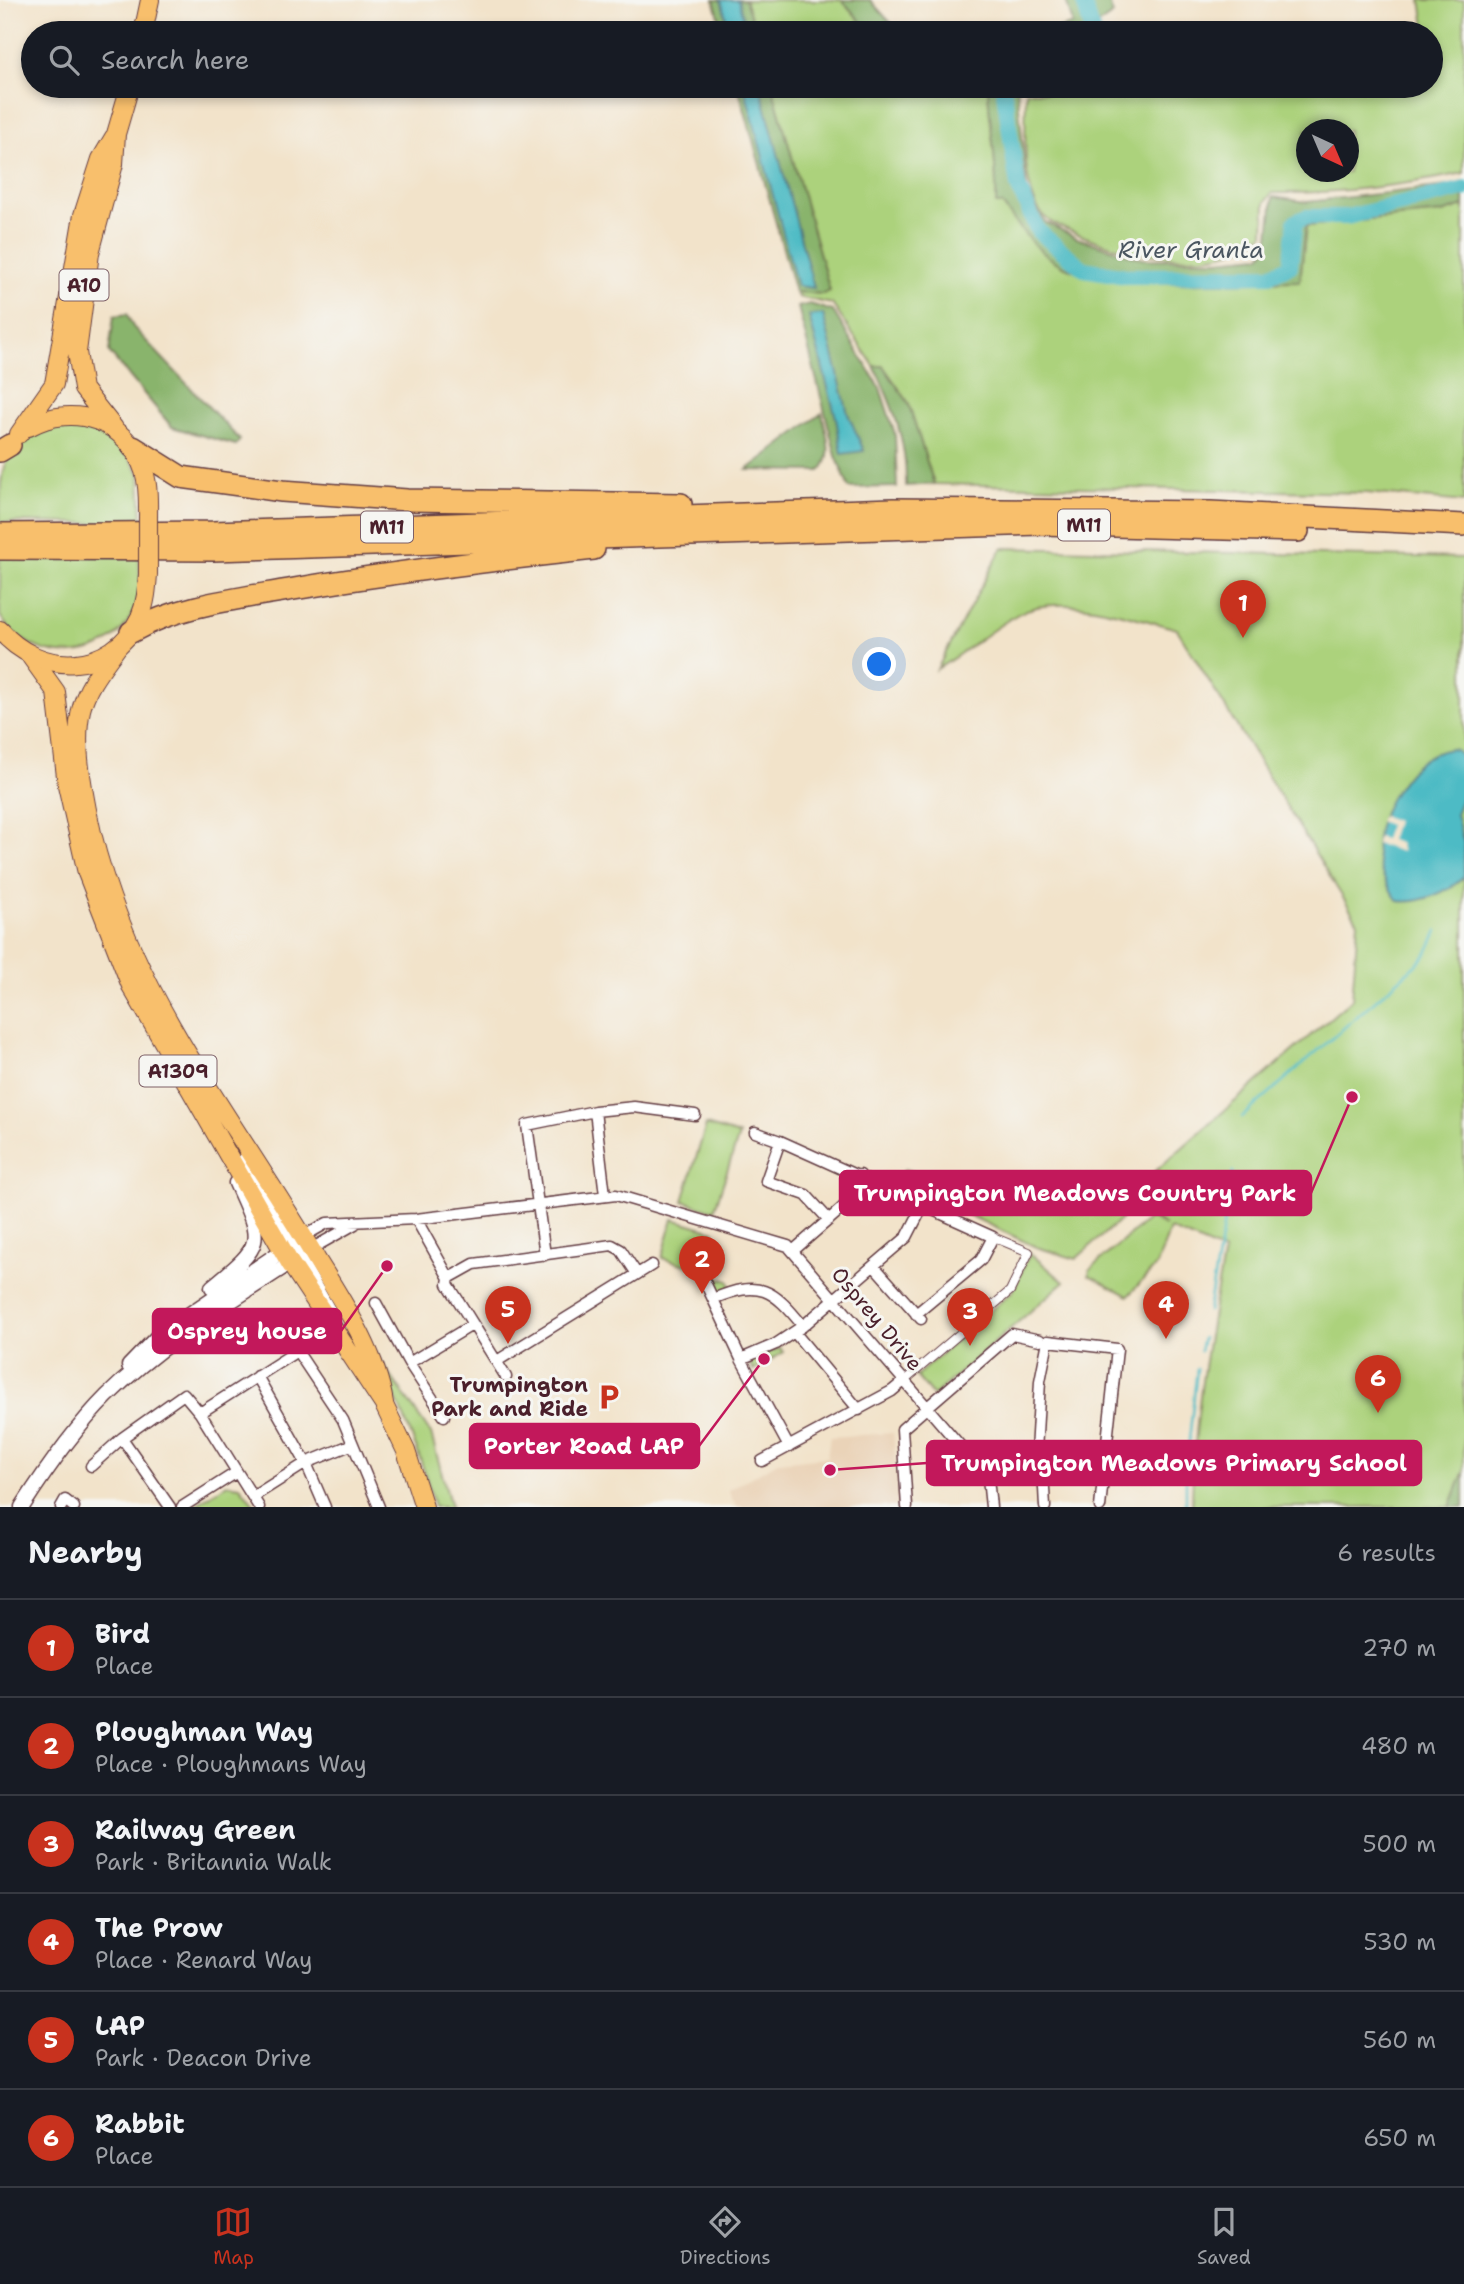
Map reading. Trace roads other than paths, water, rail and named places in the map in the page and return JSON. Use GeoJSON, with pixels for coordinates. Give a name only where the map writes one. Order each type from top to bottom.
{"type":"FeatureCollection","features":[{"type":"Feature","properties":{"kind":"highway","name":"M11"},"geometry":{"type":"LineString","coordinates":[[133,447],[181,477],[282,491],[407,500],[736,505],[775,513]]}},
{"type":"Feature","properties":{"kind":"highway","name":"M11"},"geometry":{"type":"LineString","coordinates":[[0,534],[213,532],[893,509],[1210,512],[1464,525]]}},
{"type":"Feature","properties":{"kind":"highway","name":"M11"},"geometry":{"type":"LineString","coordinates":[[0,549],[213,550],[1041,524],[1387,533],[1464,538]]}},
{"type":"Feature","properties":{"kind":"highway","name":"M11"},"geometry":{"type":"LineString","coordinates":[[124,639],[170,612],[256,596],[414,569],[651,544],[703,533]]}},
{"type":"Feature","properties":{"kind":"main road"},"geometry":{"type":"LineString","coordinates":[[146,21],[150,0]]}},
{"type":"Feature","properties":{"kind":"main road","name":"A10"},"geometry":{"type":"LineString","coordinates":[[114,428],[83,389],[77,352],[90,253],[114,163],[116,134],[126,98]]}},
{"type":"Feature","properties":{"kind":"main road","name":"A10"},"geometry":{"type":"LineString","coordinates":[[7,447],[54,384],[83,215],[101,159],[116,134]]}},
{"type":"Feature","properties":{"kind":"main road"},"geometry":{"type":"LineString","coordinates":[[0,630],[31,657],[50,663],[77,663],[104,655],[124,639],[144,604],[148,574],[148,520],[144,472],[133,447],[114,428],[83,415],[60,415],[38,422],[7,447]]}},
{"type":"Feature","properties":{"kind":"main road","name":"A1309"},"geometry":{"type":"LineString","coordinates":[[124,639],[93,681],[81,710],[79,730],[82,784],[93,840],[120,923],[150,990],[197,1074],[231,1121],[299,1246],[367,1383],[384,1405]]}},
{"type":"Feature","properties":{"kind":"main road","name":"A1309"},"geometry":{"type":"LineString","coordinates":[[31,657],[56,692],[73,816],[100,911],[131,986],[212,1130],[299,1246],[374,1366],[384,1405],[406,1451],[424,1507]]}},
{"type":"Feature","properties":{"kind":"street"},"geometry":{"type":"LineString","coordinates":[[545,1255],[527,1125],[595,1111],[634,1107],[695,1115]]}},
{"type":"Feature","properties":{"kind":"street"},"geometry":{"type":"LineString","coordinates":[[595,1111],[605,1195]]}},
{"type":"Feature","properties":{"kind":"street"},"geometry":{"type":"LineString","coordinates":[[22,1507],[61,1449],[159,1335],[247,1258],[256,1241],[253,1220],[212,1130]]}},
{"type":"Feature","properties":{"kind":"street"},"geometry":{"type":"LineString","coordinates":[[755,1132],[860,1175],[1029,1252],[1010,1291],[904,1381],[859,1410],[762,1461]]}},
{"type":"Feature","properties":{"kind":"street"},"geometry":{"type":"LineString","coordinates":[[780,1141],[766,1181],[806,1195],[829,1220]]}},
{"type":"Feature","properties":{"kind":"street"},"geometry":{"type":"LineString","coordinates":[[105,1398],[176,1338],[327,1223],[415,1219],[623,1195],[683,1217],[718,1224],[794,1250],[848,1203],[860,1175]]}},
{"type":"Feature","properties":{"kind":"street"},"geometry":{"type":"LineString","coordinates":[[741,1359],[799,1330],[913,1230],[924,1204]]}},
{"type":"Feature","properties":{"kind":"street"},"geometry":{"type":"LineString","coordinates":[[415,1219],[449,1278],[448,1284],[506,1377]]}},
{"type":"Feature","properties":{"kind":"street"},"geometry":{"type":"LineString","coordinates":[[159,1335],[299,1246],[357,1223]]}},
{"type":"Feature","properties":{"kind":"street"},"geometry":{"type":"LineString","coordinates":[[874,1266],[918,1316],[981,1260],[993,1237]]}},
{"type":"Feature","properties":{"kind":"street"},"geometry":{"type":"LineString","coordinates":[[449,1278],[474,1264],[612,1245],[621,1250],[636,1274]]}},
{"type":"Feature","properties":{"kind":"street","name":"Osprey Drive"},"geometry":{"type":"LineString","coordinates":[[794,1250],[988,1478]]}},
{"type":"Feature","properties":{"kind":"street"},"geometry":{"type":"LineString","coordinates":[[497,1361],[652,1265]]}},
{"type":"Feature","properties":{"kind":"street"},"geometry":{"type":"LineString","coordinates":[[704,1280],[741,1359],[789,1447]]}},
{"type":"Feature","properties":{"kind":"street"},"geometry":{"type":"LineString","coordinates":[[713,1299],[740,1287],[753,1288],[776,1296],[859,1410]]}},
{"type":"Feature","properties":{"kind":"street"},"geometry":{"type":"LineString","coordinates":[[376,1303],[409,1363],[444,1416]]}},
{"type":"Feature","properties":{"kind":"street"},"geometry":{"type":"LineString","coordinates":[[409,1363],[472,1325]]}},
{"type":"Feature","properties":{"kind":"street"},"geometry":{"type":"LineString","coordinates":[[907,1507],[902,1429],[1012,1334],[1040,1340]]}},
{"type":"Feature","properties":{"kind":"street"},"geometry":{"type":"LineString","coordinates":[[1045,1507],[1039,1469],[1040,1381],[1048,1341],[1116,1349],[1101,1475],[1100,1507]]}},
{"type":"Feature","properties":{"kind":"street"},"geometry":{"type":"LineString","coordinates":[[200,1413],[298,1351],[327,1392],[353,1444],[377,1503]]}},
{"type":"Feature","properties":{"kind":"street"},"geometry":{"type":"LineString","coordinates":[[257,1376],[306,1463],[325,1507]]}},
{"type":"Feature","properties":{"kind":"street"},"geometry":{"type":"LineString","coordinates":[[91,1466],[122,1438],[184,1394],[200,1413],[259,1507]]}},
{"type":"Feature","properties":{"kind":"street"},"geometry":{"type":"LineString","coordinates":[[122,1438],[170,1507]]}},
{"type":"Feature","properties":{"kind":"street"},"geometry":{"type":"LineString","coordinates":[[254,1496],[306,1463],[353,1444]]}},
{"type":"Feature","properties":{"kind":"street"},"geometry":{"type":"LineString","coordinates":[[991,1507],[988,1478],[995,1473],[1039,1469],[1101,1475]]}},
{"type":"Feature","properties":{"kind":"street"},"geometry":{"type":"LineString","coordinates":[[182,1507],[237,1472]]}},
{"type":"Feature","properties":{"kind":"street"},"geometry":{"type":"LineString","coordinates":[[61,1507],[65,1500],[74,1507]]}},
{"type":"Feature","properties":{"kind":"water"},"geometry":{"type":"Polygon","coordinates":[[[721,0],[738,0],[744,21],[727,21],[721,0]]]}},
{"type":"Feature","properties":{"kind":"water"},"geometry":{"type":"Polygon","coordinates":[[[747,98],[763,98],[814,288],[797,286],[747,98]]]}},
{"type":"Feature","properties":{"kind":"water"},"geometry":{"type":"Polygon","coordinates":[[[823,314],[848,414],[864,451],[842,454],[836,418],[809,316],[823,314]]]}},
{"type":"Feature","properties":{"kind":"water"},"geometry":{"type":"Polygon","coordinates":[[[1450,749],[1456,750],[1464,759],[1464,793],[1456,814],[1464,844],[1464,877],[1433,896],[1415,901],[1398,901],[1382,873],[1378,859],[1376,846],[1381,819],[1407,775],[1425,758],[1450,749]]]}},
{"type":"Feature","properties":{"kind":"waterway","name":"River Granta"},"geometry":{"type":"LineString","coordinates":[[1083,0],[1089,21]]}},
{"type":"Feature","properties":{"kind":"waterway","name":"River Granta"},"geometry":{"type":"LineString","coordinates":[[1005,98],[1018,186],[1038,231],[1084,269],[1126,276],[1270,275],[1290,266],[1295,222],[1306,217],[1347,217],[1464,189]]}},
{"type":"Feature","properties":{"kind":"waterway"},"geometry":{"type":"LineString","coordinates":[[1242,1117],[1418,963],[1426,955],[1437,931]]}},
{"type":"Feature","properties":{"kind":"waterway"},"geometry":{"type":"LineString","coordinates":[[1208,1311],[1233,1172]]}},
{"type":"Feature","properties":{"kind":"waterway"},"geometry":{"type":"LineString","coordinates":[[1200,1351],[1203,1338]]}},
{"type":"Feature","properties":{"kind":"waterway"},"geometry":{"type":"LineString","coordinates":[[1186,1467],[1197,1369]]}},
{"type":"Feature","properties":{"kind":"waterway"},"geometry":{"type":"LineString","coordinates":[[1186,1481],[1186,1507]]}},
{"type":"Feature","properties":{"kind":"place","name":"Bird"},"geometry":{"type":"Point","coordinates":[1243,638]}},
{"type":"Feature","properties":{"kind":"place","name":"Trumpington Meadows Country Park"},"geometry":{"type":"Point","coordinates":[1352,1097]}},
{"type":"Feature","properties":{"kind":"place","name":"Osprey house"},"geometry":{"type":"Point","coordinates":[387,1266]}},
{"type":"Feature","properties":{"kind":"place","name":"Ploughman Way"},"geometry":{"type":"Point","coordinates":[702,1294]}},
{"type":"Feature","properties":{"kind":"place","name":"The Prow"},"geometry":{"type":"Point","coordinates":[1166,1339]}},
{"type":"Feature","properties":{"kind":"place","name":"LAP"},"geometry":{"type":"Point","coordinates":[508,1344]}},
{"type":"Feature","properties":{"kind":"place","name":"Railway Green"},"geometry":{"type":"Point","coordinates":[970,1346]}},
{"type":"Feature","properties":{"kind":"place","name":"Porter Road LAP"},"geometry":{"type":"Point","coordinates":[764,1359]}},
{"type":"Feature","properties":{"kind":"place","name":"Trumpington Park and Ride"},"geometry":{"type":"Point","coordinates":[609,1397]}},
{"type":"Feature","properties":{"kind":"place","name":"Rabbit"},"geometry":{"type":"Point","coordinates":[1378,1413]}},
{"type":"Feature","properties":{"kind":"place","name":"Trumpington Meadows Primary School"},"geometry":{"type":"Point","coordinates":[830,1470]}}]}
